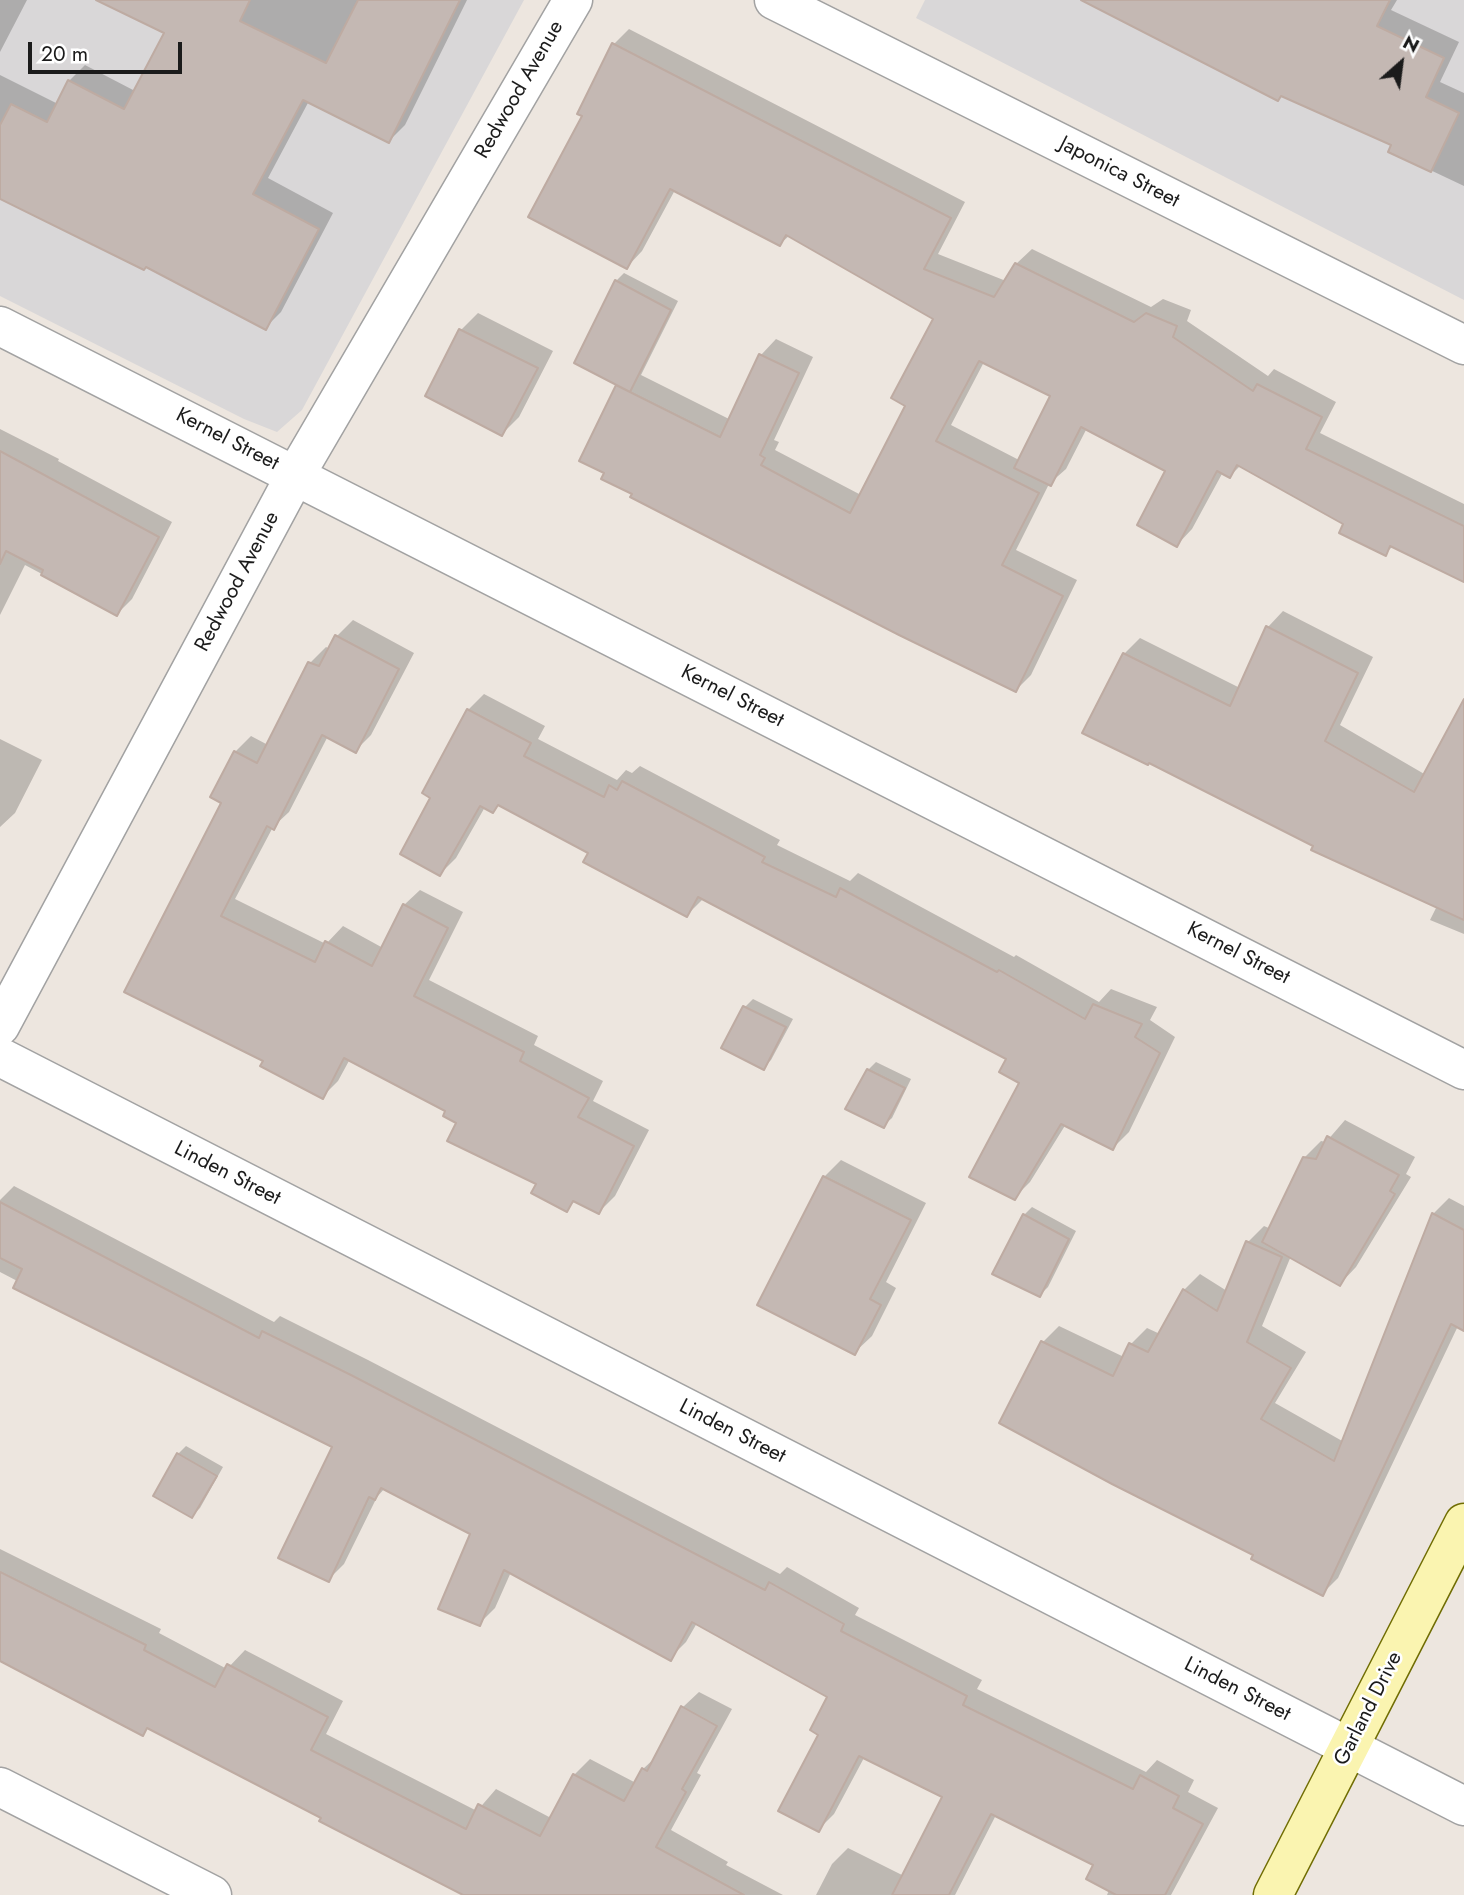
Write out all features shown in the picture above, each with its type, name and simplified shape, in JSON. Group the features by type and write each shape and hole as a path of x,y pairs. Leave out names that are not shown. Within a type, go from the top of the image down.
{"main road":[{"name":"Garland Drive","path":"1273,1895 1464,1523"}],"street":[{"name":"Redwood Avenue","path":"0,1026 296,474 573,0"},
{"name":"Japonica Street","path":"774,0 1464,345"},
{"name":"Kernel Street","path":"0,326 296,474 1464,1070"},
{"name":"Linden Street","path":"0,1057 1464,1806"},
{"path":"0,1787 212,1895"}],"shaded area":[{"path":"0,0 524,0 302,410 277,432 244,419 0,296"},
{"path":"925,0 1464,0 1464,300 916,18"}],"building":[{"path":"96,0 250,0 240,21 326,63 358,0 460,0 389,143 303,100 253,194 319,229 266,330 146,267 144,270 0,199 0,125 11,104 47,122 68,80 124,109 164,33"},
{"path":"1081,0 1390,0 1377,26 1444,58 1426,97 1459,113 1431,172 1388,152 1391,145 1281,96 1278,101"},
{"path":"612,43 951,218 924,269 994,297 1015,263 1134,322 1146,313 1177,326 1173,337 1253,391 1257,384 1322,417 1306,449 1464,526 1464,582 1390,546 1386,556 1339,533 1343,524 1237,465 1230,478 1217,471 1177,547 1137,525 1165,471 1081,427 1051,486 1014,468 1050,396 979,361 936,441 1039,493 1002,565 1063,596 1016,692 630,497 632,494 601,479 604,473 579,461 616,385 720,437 759,354 799,373 760,455 765,458 761,465 850,513 905,406 891,398 933,319 786,235 780,246 670,189 627,269 528,217 582,116 577,114"},
{"path":"615,280 671,310 630,392 574,363"},
{"path":"459,329 538,368 502,436 425,396"},
{"path":"0,451 159,537 117,616 41,575 43,570 6,551 0,564"},
{"path":"1266,626 1358,673 1325,741 1414,792 1464,699 1464,920 1311,850 1313,846 1149,763 1148,765 1082,733 1123,653 1230,706"},
{"path":"335,635 399,669 356,753 322,735 274,830 267,826 221,916 315,962 325,941 372,966 403,904 448,928 414,996 524,1052 520,1061 589,1098 578,1117 634,1146 599,1214 573,1201 567,1212 531,1193 536,1184 447,1141 456,1123 443,1116 445,1111 344,1058 323,1099 260,1066 263,1061 124,992 221,803 210,797 234,751 257,763 308,662 319,666"},
{"path":"467,709 531,743 524,756 604,797 609,785 617,790 622,781 765,857 762,862 836,897 840,888 997,972 999,970 1085,1019 1093,1004 1142,1024 1135,1037 1160,1053 1113,1150 1061,1124 1015,1200 969,1177 1019,1083 999,1072 1006,1059 698,897 687,917 583,862 588,853 498,805 493,813 480,806 440,876 400,854 430,798 422,793"},
{"path":"743,1006 786,1027 764,1070 721,1048"},
{"path":"867,1069 905,1088 884,1128 845,1109"},
{"path":"1327,1136 1399,1175 1390,1191 1395,1194 1340,1286 1262,1242 1303,1157 1316,1159"},
{"path":"823,1176 911,1220 870,1299 881,1305 855,1355 757,1305"},
{"path":"0,1202 259,1338 262,1331 351,1375 765,1590 769,1582 844,1624 841,1631 967,1696 963,1705 1133,1789 1140,1775 1179,1796 1173,1808 1203,1824 1165,1895 1116,1895 1086,1879 1093,1865 991,1814 949,1895 892,1895 942,1797 859,1756 819,1832 778,1811 818,1735 810,1730 827,1697 692,1622 671,1661 504,1570 480,1626 438,1609 470,1534 381,1488 375,1500 369,1497 329,1582 278,1558 332,1447 13,1288 22,1269 0,1258"},
{"path":"1432,1213 1464,1230 1464,1331 1451,1324 1323,1596 1251,1559 1253,1555 999,1423 1041,1341 1113,1376 1129,1343 1148,1352 1183,1289 1217,1311 1246,1241 1282,1257 1247,1342 1291,1368 1261,1419 1334,1461"},
{"path":"1023,1214 1069,1239 1040,1297 992,1274"},
{"path":"177,1453 217,1476 192,1518 153,1496"},
{"path":"0,1572 146,1645 144,1650 215,1687 227,1664 328,1717 311,1750 466,1829 478,1804 540,1836 573,1774 624,1801 642,1768 647,1771 681,1706 717,1726 682,1789 686,1792 656,1847 744,1895 463,1895 147,1728 143,1736 0,1661"}]}
